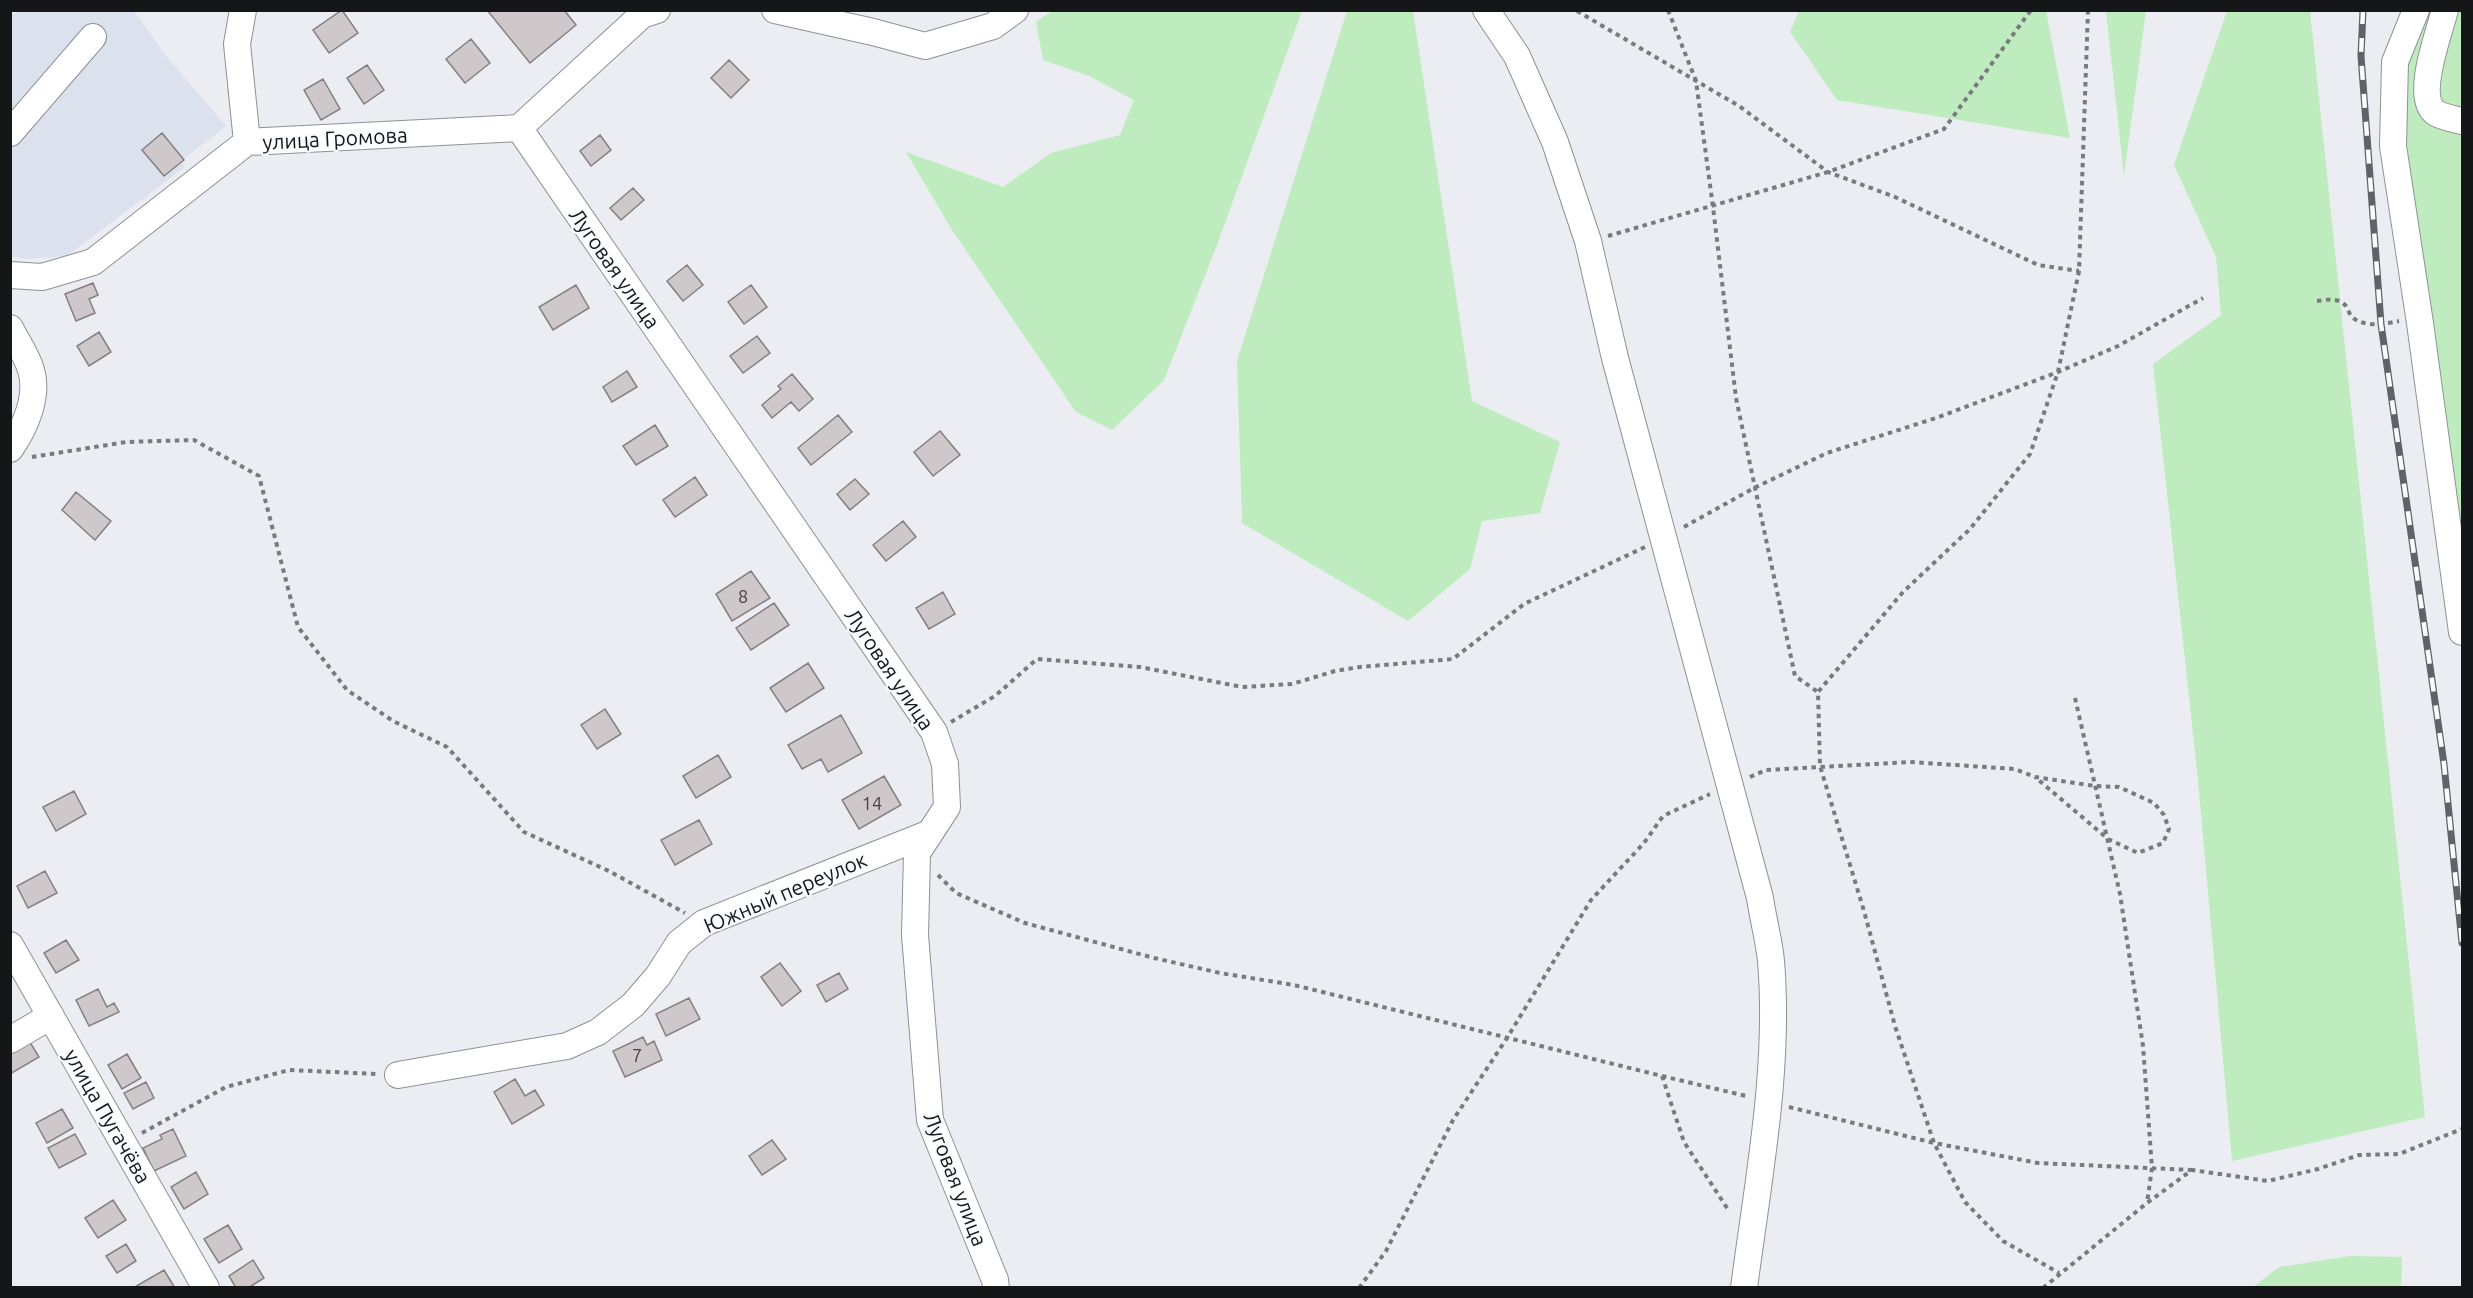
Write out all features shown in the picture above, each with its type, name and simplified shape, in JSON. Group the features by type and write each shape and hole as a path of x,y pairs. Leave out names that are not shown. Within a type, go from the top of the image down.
{"street":[{"path":"243,10 237,44 247,142"},
{"path":"519,128 642,15 657,10"},
{"path":"776,10 925,46 993,26 1015,10"},
{"path":"857,10 873,32"},
{"path":"1486,10 1517,56 1555,142 1588,241 1615,358 1760,898 1771,960 1773,1041 1768,1102 1744,1287"},
{"path":"2416,10 2395,62 2393,146 2463,632"},
{"path":"2394,88 2407,56 2437,10"},
{"path":"2445,10 2426,85 2426,101 2436,113 2463,122"},
{"path":"10,133 93,37"},
{"name":"улица Громова","path":"10,275 42,277 93,262 247,142 519,128"},
{"name":"Луговая улица","path":"519,128 934,732 945,764 946,807 923,843 915,935 930,1120 996,1287"},
{"path":"10,328 32,371 32,399 16,454"},
{"name":"Южный переулок","path":"398,1075 567,1046 598,1032 633,1005 658,976 679,943 704,923 923,843"},
{"name":"улица Пугачёва","path":"10,945 206,1287"},
{"path":"10,1040 51,1016"}],"path":[{"path":"1668,10 1696,81 1736,398 1795,676 1818,692"},
{"path":"1588,241 1713,207 1828,172 1944,129 2031,10"},
{"path":"2059,1273 2003,1241 1972,1210 1965,1202 1934,1143 1895,1026 1864,911 1820,766 1818,692 1903,592 1970,529 2030,454 2058,372 2079,271 2088,10"},
{"path":"1578,11 1739,106 1828,172 1895,197 2038,265 2079,271"},
{"path":"934,732 995,696 1037,659 1140,667 1242,687 1292,684 1335,671 1360,667 1453,659 1524,604 1664,538 1754,488 1827,453 1936,418 2058,372 2118,346 2203,298"},
{"path":"2317,301 2333,299 2344,304 2351,316 2364,323 2381,324 2401,320 2420,323"},
{"path":"16,454 126,442 194,440 259,476 298,627 346,690 393,721 447,747 524,832 609,871 704,923"},
{"path":"2075,698 2120,894 2143,1046 2152,1168 2147,1203"},
{"path":"1359,1287 1386,1251 1453,1120 1507,1038 1592,900 1644,843 1663,816 1766,770 1910,762 2015,769 2035,777 2095,786 2119,787 2154,803 2164,815 2169,829 2163,843 2138,853 2108,840 2035,777"},
{"path":"923,843 956,893 1025,923 1154,958 1220,973 1294,985 1934,1143 2038,1163 2192,1170 2268,1181 2318,1169 2359,1155 2399,1154 2463,1129"},
{"path":"123,1143 226,1087 289,1070 398,1075"},
{"path":"1662,1076 1684,1142 1729,1211"},
{"path":"2043,1287 2147,1203 2192,1170"}],"shaded area":[{"path":"29,10 134,11 166,56 226,126 181,161 185,167 67,256 27,259 11,256 10,15"}],"green space":[{"path":"1053,11 1302,11 1217,245 1164,380 1112,430 1076,412 952,230 906,152 1003,187 1051,153 1120,135 1134,100 1089,76 1043,60 1036,21"},
{"path":"1347,11 1413,11 1472,401 1560,442 1540,513 1482,521 1470,569 1408,621 1242,523 1237,361"},
{"path":"1799,11 2046,11 2070,138 1837,100 1790,32"},
{"path":"2106,11 2146,11 2124,176"},
{"path":"2227,11 2310,11 2425,1117 2232,1161 2198,780 2153,364 2221,315 2216,257 2174,165"},
{"path":"2416,11 2462,11 2462,632 2393,146"},
{"path":"2350,1256 2402,1257 2401,1287 2253,1287 2279,1267"}],"building":[{"path":"342,10 358,33 329,53 313,30"},
{"path":"487,10 564,10 576,25 530,63"},
{"path":"471,39 490,63 465,83 446,59"},
{"path":"729,60 749,80 731,98 711,78"},
{"path":"367,65 384,90 364,104 347,78"},
{"path":"323,79 340,109 321,120 304,90"},
{"path":"162,133 184,160 164,176 142,150"},
{"path":"600,135 611,150 591,166 580,151"},
{"path":"633,188 644,200 621,220 610,208"},
{"path":"687,265 703,285 683,301 667,281"},
{"path":"93,283 98,295 89,299 95,313 76,321 65,294"},
{"path":"576,285 589,308 553,330 539,307"},
{"path":"751,285 767,307 744,324 728,302"},
{"path":"99,332 111,352 89,366 77,346"},
{"path":"757,336 770,353 743,373 730,356"},
{"path":"627,371 637,387 612,402 603,387"},
{"path":"792,374 813,399 799,411 791,402 772,418 762,405 781,389 778,386"},
{"path":"838,415 852,432 811,465 798,448"},
{"path":"655,425 668,446 636,465 623,446"},
{"path":"940,431 960,455 933,476 914,452"},
{"path":"695,477 707,495 675,517 663,500"},
{"path":"855,479 869,494 850,510 837,494"},
{"path":"76,492 111,521 95,540 62,510"},
{"path":"903,521 916,537 886,561 873,545"},
{"path":"751,571 770,598 732,621 716,594"},
{"path":"943,592 955,614 929,629 916,608"},
{"path":"774,603 789,625 751,650 736,628"},
{"path":"808,663 824,688 786,712 770,688"},
{"path":"605,709 621,734 597,749 581,725"},
{"path":"841,715 862,753 828,772 821,759 802,769 788,745"},
{"path":"718,755 731,777 696,798 683,776"},
{"path":"884,776 901,805 859,829 842,800"},
{"path":"74,791 86,814 56,831 43,807"},
{"path":"699,820 712,844 675,865 661,840"},
{"path":"45,871 57,893 28,908 17,886"},
{"path":"66,940 79,960 56,973 44,953"},
{"path":"780,963 801,991 782,1006 761,977"},
{"path":"839,973 848,989 826,1002 817,985"},
{"path":"98,989 107,1007 114,1003 119,1012 89,1026 76,1000"},
{"path":"689,998 700,1019 666,1036 656,1014"},
{"path":"643,1037 647,1045 654,1041 662,1060 625,1077 613,1051"},
{"path":"28,1039 39,1057 10,1074 10,1049"},
{"path":"127,1054 141,1078 122,1089 108,1065"},
{"path":"515,1079 525,1096 535,1090 544,1105 512,1124 494,1092"},
{"path":"146,1082 154,1098 133,1109 124,1093"},
{"path":"62,1109 73,1128 47,1143 36,1123"},
{"path":"173,1129 186,1156 154,1171 143,1148 162,1139 160,1135"},
{"path":"75,1134 86,1154 59,1168 48,1148"},
{"path":"772,1140 786,1159 762,1175 749,1156"},
{"path":"196,1172 208,1194 184,1209 171,1187"},
{"path":"113,1200 126,1220 98,1238 85,1218"},
{"path":"228,1225 242,1249 219,1263 204,1239"},
{"path":"126,1244 136,1261 117,1273 106,1256"},
{"path":"253,1260 264,1278 248,1288 236,1288 229,1276"},
{"path":"164,1270 175,1288 133,1288"}],"railway":[{"path":"2363,10 2361,56 2381,324 2444,764 2462,943"}]}
